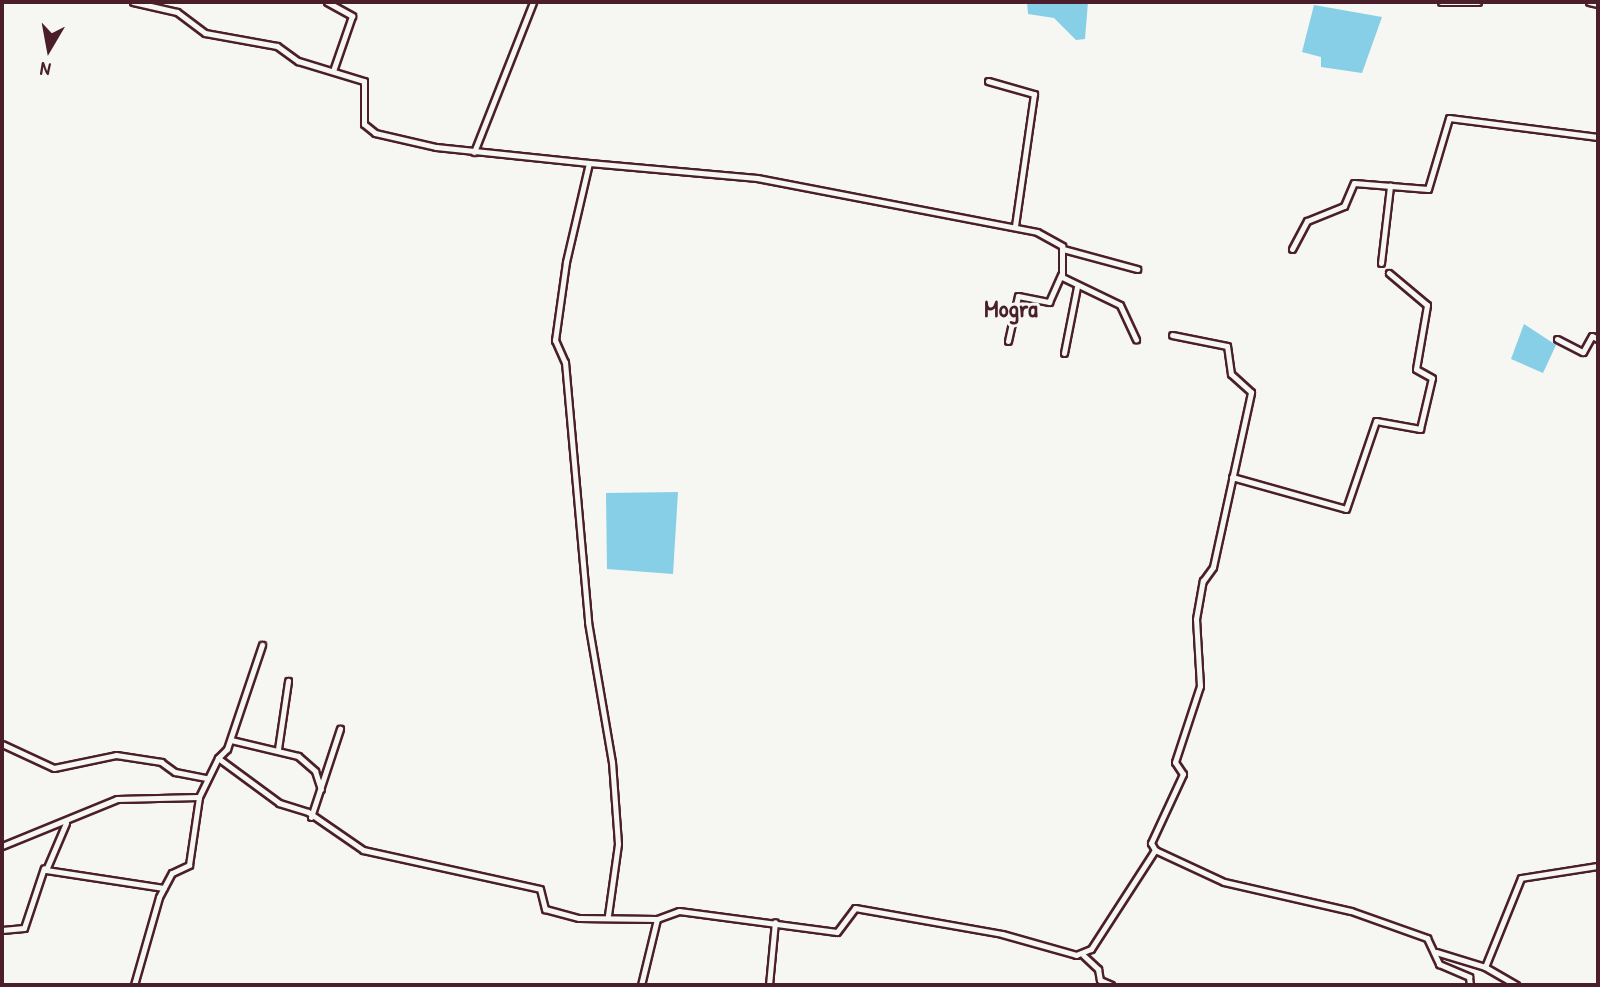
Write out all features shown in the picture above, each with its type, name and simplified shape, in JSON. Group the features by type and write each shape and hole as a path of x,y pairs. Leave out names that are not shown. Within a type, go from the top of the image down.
{"street":[{"path":"133,2 177,12 205,33 277,46 298,61 365,83 366,128 412,143 474,152 757,178 1015,226 1056,239 1063,249 1061,275 1049,302 1018,296 1008,341"},
{"path":"327,2 352,16 333,71"},
{"path":"474,152 533,2"},
{"path":"1441,2 1478,2"},
{"path":"1589,2 1598,4"},
{"path":"988,81 1034,94 1015,226"},
{"path":"1292,249 1307,221 1344,206 1354,183 1431,186 1449,118 1598,137"},
{"path":"589,163 566,262 555,340 565,362 589,622 612,762 618,844 608,915"},
{"path":"1381,263 1390,186"},
{"path":"1063,249 1137,269"},
{"path":"1232,477 1346,509 1376,421 1420,429 1432,378 1416,369 1427,305 1389,273"},
{"path":"1061,275 1077,287 1120,305 1136,339"},
{"path":"1064,353 1077,287"},
{"path":"1172,335 1227,346 1231,373 1251,388 1232,477 1196,619 1200,686 1175,762 1183,774 1151,843 1155,850 1224,882 1351,911 1427,938 1436,952 1439,964 1468,977 1469,985"},
{"path":"1558,339 1583,352 1592,336 1598,339"},
{"path":"134,985 164,888 172,873 189,865 199,797 206,779 231,740 262,645"},
{"path":"278,749 288,681"},
{"path":"311,817 341,729"},
{"path":"231,740 252,748 278,749 311,767 321,789"},
{"path":"2,744 54,768 116,755 161,762 175,772 206,779"},
{"path":"218,758 253,786 311,817 363,850 540,889 545,909 554,912 597,920 608,915 657,919 679,911 837,932 855,908 1002,934 1083,955 1098,969 1100,980 1111,985"},
{"path":"2,846 66,823 117,799 199,797"},
{"path":"2,930 24,928 44,868 66,823"},
{"path":"1083,955 1155,850"},
{"path":"1485,967 1521,878 1598,866"},
{"path":"44,868 164,888"},
{"path":"641,985 657,919"},
{"path":"769,985 775,922"},
{"path":"1436,952 1485,967 1516,985"}],"water":[{"path":"1027,2 1088,2 1085,39 1076,40 1054,18 1028,14"},
{"path":"1314,5 1382,17 1362,73 1321,67 1321,57 1302,52"},
{"path":"1524,324 1556,345 1543,373 1511,359"},
{"path":"678,492 673,574 607,569 606,493"}],"district":[{"name":"Mogra","path":"1011,309"}]}
